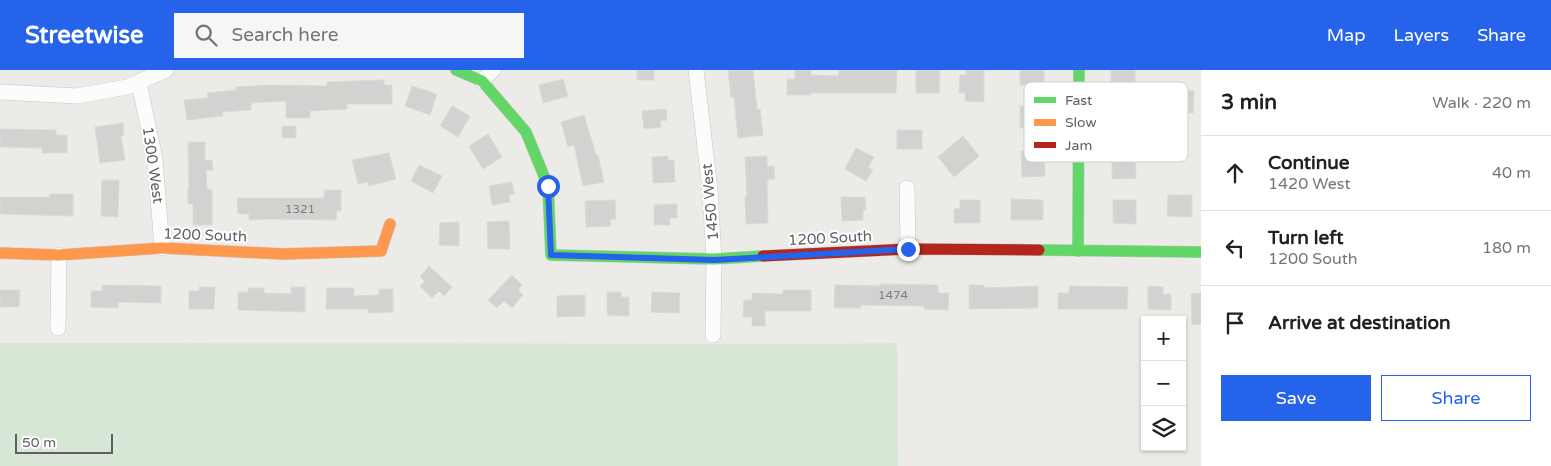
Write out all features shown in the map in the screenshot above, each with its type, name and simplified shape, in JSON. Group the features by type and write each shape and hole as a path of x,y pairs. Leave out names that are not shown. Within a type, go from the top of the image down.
{"street":[{"path":"0,92 77,96 127,87 166,70"},
{"path":"456,70 487,75"},
{"name":"1450 West","path":"696,70 710,190 714,260 713,335"},
{"name":"1200 South","path":"487,75 526,132 548,186 551,255 714,260 908,249 1201,252"},
{"name":"1300 West","path":"139,83 155,159 162,248"},
{"path":"1078,162 1078,251"},
{"path":"907,188 908,249"},
{"name":"1200 South","path":"0,253 59,255 162,248 283,254 381,251 390,224"},
{"path":"58,328 59,255"}],"green space":[{"path":"0,343 897,343 898,466 0,466"}],"building":[{"path":"637,70 654,70 654,80 637,80"},
{"path":"753,70 757,109 760,109 763,135 738,138 734,97 731,97 728,71"},
{"path":"795,70 811,70 811,75 838,76 839,70 897,70 896,93 811,93 811,95 787,95 787,79 795,79"},
{"path":"916,70 940,70 939,93 916,93"},
{"path":"966,70 984,70 984,102 965,101 965,93 959,93 960,75 966,75"},
{"path":"1020,70 1044,70 1044,82 1024,82 1024,85 1020,85"},
{"path":"1111,70 1135,70 1135,82 1111,82"},
{"path":"563,79 568,96 543,103 539,85"},
{"path":"384,80 384,85 392,85 392,104 347,104 347,109 310,111 310,118 286,118 286,101 251,103 251,110 222,112 223,116 187,120 184,100 208,98 207,93 236,90 236,87 269,85 327,86 327,82"},
{"path":"412,86 437,94 430,115 405,106"},
{"path":"1188,91 1194,91 1193,113 1188,113"},
{"path":"452,106 470,116 458,137 440,126"},
{"path":"1020,106 1024,106 1024,128 1020,128"},
{"path":"666,109 667,120 660,121 661,127 644,129 642,111"},
{"path":"584,115 596,155 598,155 604,182 583,186 574,145 568,147 561,122"},
{"path":"123,123 124,135 121,136 125,160 100,163 95,127"},
{"path":"282,126 296,126 296,138 282,138"},
{"path":"0,129 56,130 56,135 67,135 67,153 42,153 42,148 0,147"},
{"path":"897,130 922,130 922,149 897,149"},
{"path":"488,134 502,157 483,169 469,146"},
{"path":"963,136 979,156 954,177 938,157"},
{"path":"188,142 205,142 205,160 212,160 213,170 206,170 207,189 212,190 212,225 193,225 193,204 188,204"},
{"path":"856,148 874,157 868,168 873,170 866,181 845,169"},
{"path":"1021,151 1024,151 1024,162 1044,162 1045,176 1022,177"},
{"path":"389,153 396,179 369,186 368,182 358,184 352,160"},
{"path":"668,156 668,160 674,160 675,182 653,183 652,157"},
{"path":"767,156 767,166 774,166 775,179 767,180 768,223 746,224 745,157"},
{"path":"1112,162 1135,162 1136,178 1112,179"},
{"path":"419,165 442,176 433,193 411,181"},
{"path":"102,180 119,180 118,217 101,216"},
{"path":"512,182 514,194 509,195 510,202 492,205 489,186"},
{"path":"324,190 341,190 341,211 337,211 336,220 249,220 249,214 238,214 237,198 324,198"},
{"path":"50,194 73,194 73,216 0,214 0,197 50,197"},
{"path":"1168,195 1192,195 1192,217 1167,216"},
{"path":"841,197 865,197 866,210 863,210 863,220 842,221"},
{"path":"1011,199 1043,200 1043,220 1011,220"},
{"path":"615,200 616,219 610,219 611,226 586,227 585,201"},
{"path":"960,200 980,200 980,223 954,223 954,209 960,208"},
{"path":"1113,200 1136,200 1136,224 1113,223"},
{"path":"677,204 677,218 670,218 670,225 654,225 654,205"},
{"path":"509,221 510,249 488,249 487,222"},
{"path":"459,222 459,246 439,245 440,223"},
{"path":"429,266 452,287 444,296 439,291 432,298 420,286 425,281 420,277"},
{"path":"512,275 522,285 518,290 523,295 512,308 504,301 497,308 488,300"},
{"path":"880,284 938,285 938,293 949,293 948,310 924,309 924,306 861,305 861,308 834,308 835,285 880,286"},
{"path":"102,285 161,286 161,303 118,302 118,308 91,307 91,291 102,291"},
{"path":"969,285 984,285 984,288 1038,286 1038,308 969,309"},
{"path":"1069,286 1128,287 1127,309 1058,309 1058,293 1069,293"},
{"path":"1148,286 1163,287 1163,294 1171,294 1171,310 1148,309"},
{"path":"199,287 215,287 214,309 189,309 189,291 199,291"},
{"path":"291,287 305,287 305,312 238,310 238,292 248,292 248,288 264,288 264,293 291,294"},
{"path":"327,288 354,288 354,296 379,295 379,289 393,289 393,312 368,313 368,309 326,309"},
{"path":"0,290 20,290 19,307 0,307"},
{"path":"783,290 811,290 811,311 765,311 765,326 752,326 752,317 743,317 744,300 752,300 752,293 783,294"},
{"path":"607,292 621,292 621,297 629,297 629,316 607,315"},
{"path":"652,292 680,293 679,313 651,312"},
{"path":"1201,293 1201,324 1192,325 1191,294"},
{"path":"585,295 585,316 557,317 557,296"}],"traffic: fast":[{"path":"456,70 482,81 526,132 548,186 551,255 714,259 763,256"},
{"path":"1079,70 1079,82"},
{"path":"1078,162 1078,251"},
{"path":"1039,250 1201,252"}],"traffic: slow":[{"path":"0,253 59,255 162,248 283,254 381,251 390,224"}],"traffic: jam":[{"path":"763,256 908,249 1039,250"}],"route":[{"path":"548,186 551,255 714,260 908,249"}]}
